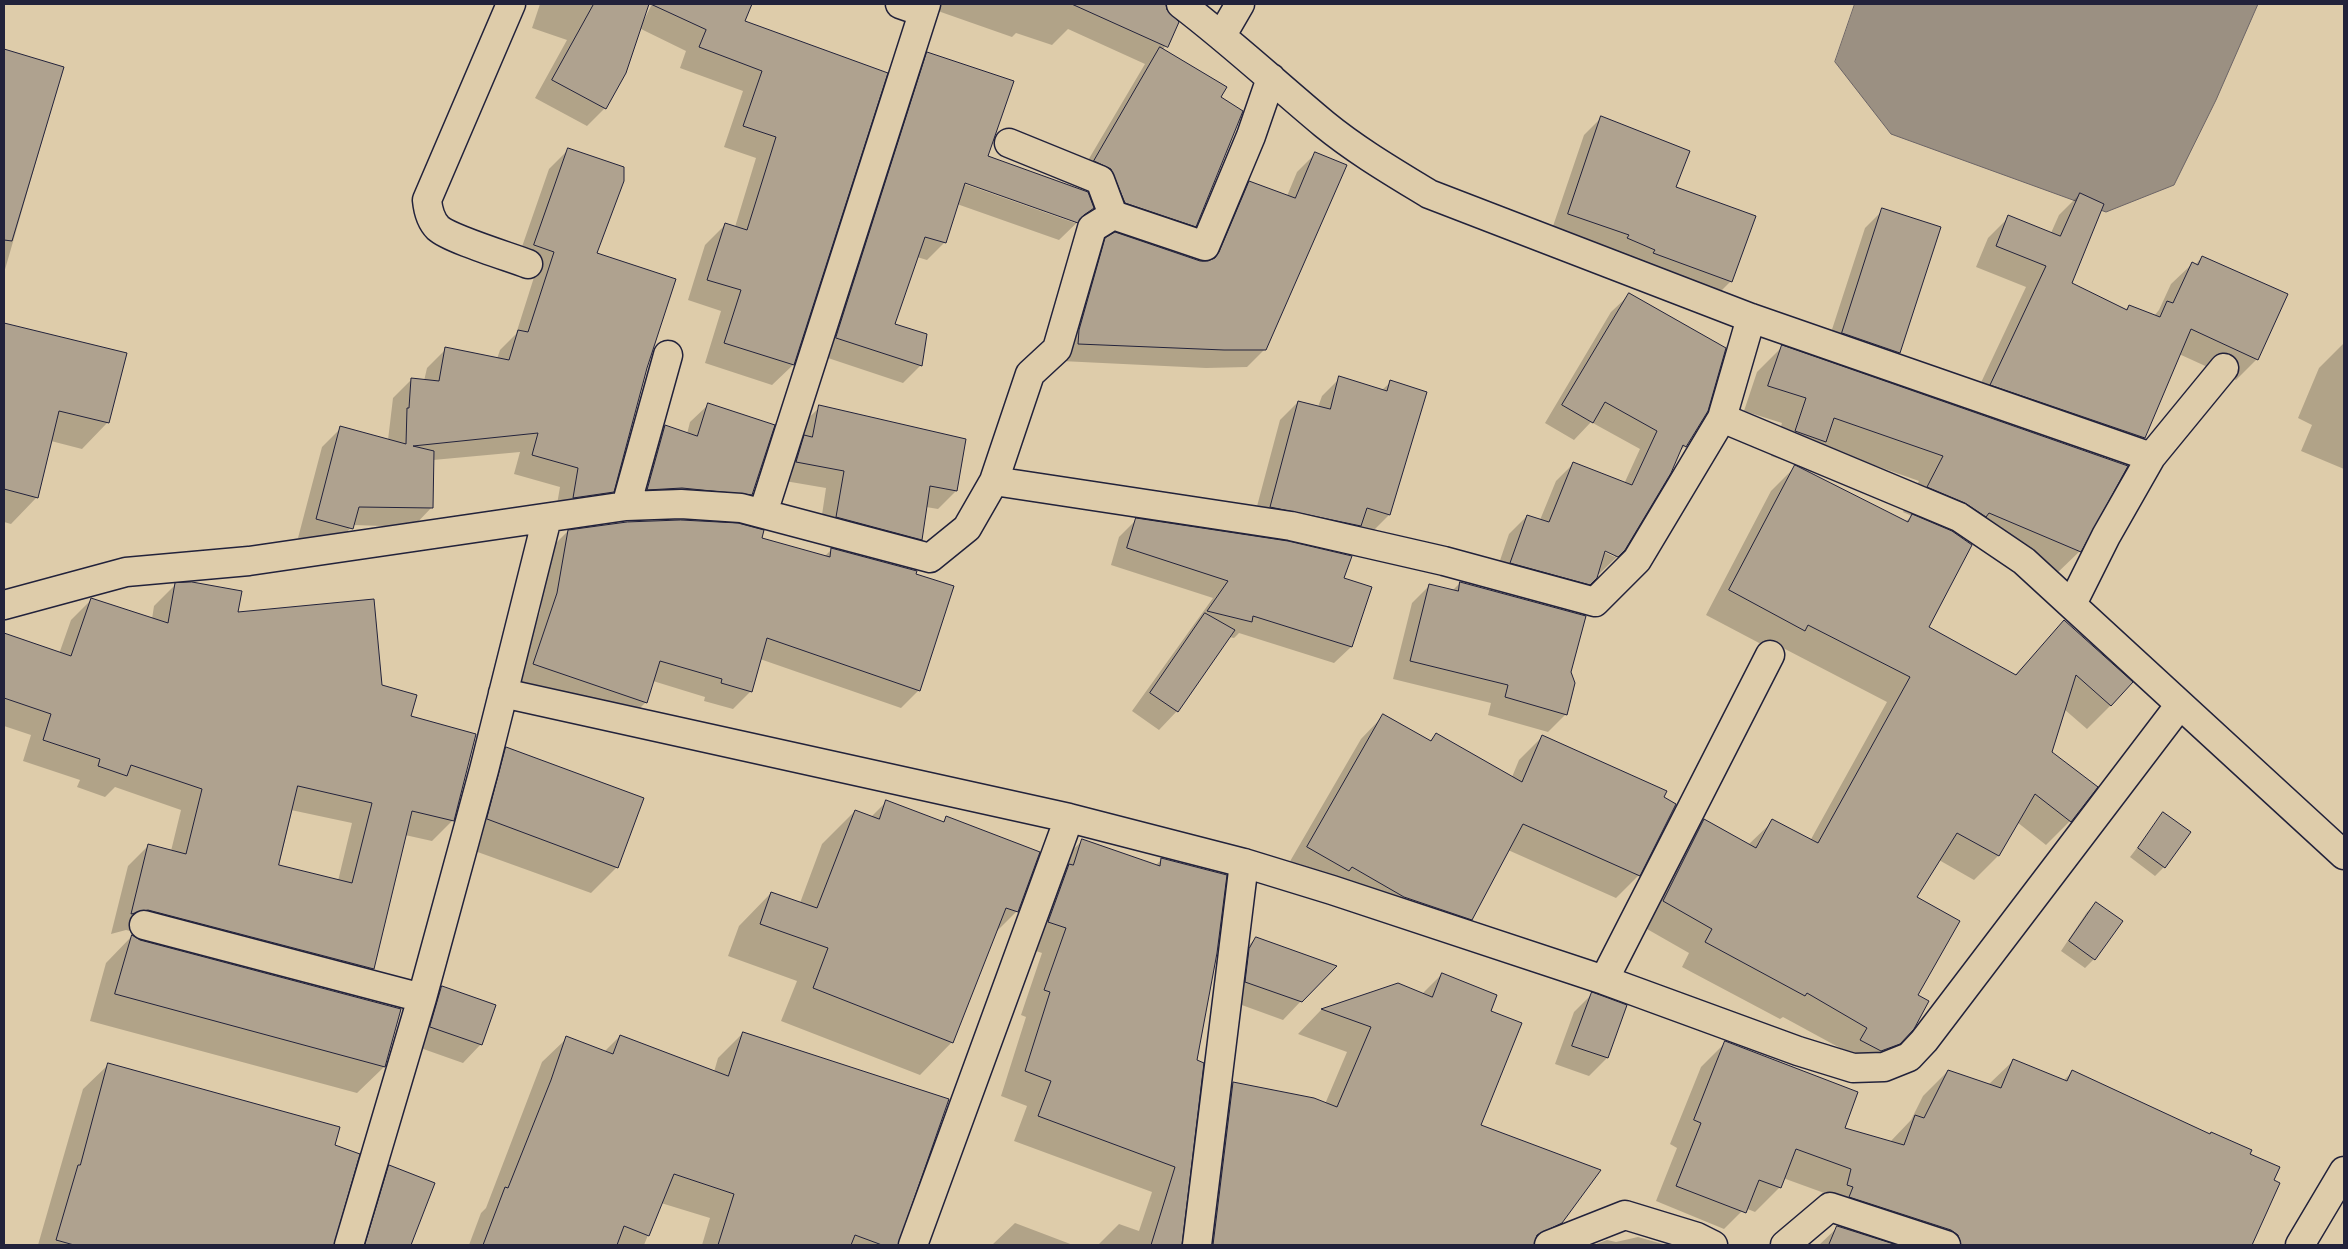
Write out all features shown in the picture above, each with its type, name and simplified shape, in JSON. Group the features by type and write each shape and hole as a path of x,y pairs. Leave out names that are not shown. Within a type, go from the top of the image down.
{"street":[{"path":"511,4 427,200 428,210 433,221 445,233 528,264"},
{"path":"1181,4 1222,35 1326,125 1381,165 1429,194 1751,318 2151,457"},
{"path":"1222,35 1240,4"},
{"path":"763,513 916,6"},
{"path":"1112,215 1205,246 1251,136 1271,78"},
{"path":"1009,143 1100,180 1112,215"},
{"path":"4,604 126,572 248,561 626,506 710,505 763,513 930,558 967,528 994,481 1030,374 1058,349 1092,228 1112,215"},
{"path":"994,481 1291,526 1444,561 1595,602 1637,560 1722,418 1751,318"},
{"path":"626,506 668,355"},
{"path":"2072,604 2106,536 2151,457 2224,368"},
{"path":"1722,418 1960,517 2024,561 2179,706 2344,855"},
{"path":"349,1245 422,998 503,693 547,518"},
{"path":"1604,980 1770,655"},
{"path":"503,693 1069,818 1244,863 1332,890 1604,980 1798,1052 1853,1068 1884,1067 1909,1057 1924,1041 2179,706"},
{"path":"913,1245 1069,818"},
{"path":"1197,1245 1244,863"},
{"path":"144,925 422,998"},
{"path":"2300,1245 2344,1171"},
{"path":"1785,1245 1830,1207 1946,1245"},
{"path":"1549,1245 1625,1215 1697,1237 1713,1245"}],"shaded area":[{"path":"1855,4 2258,4 2216,100 2174,185 2106,212 1891,134 1835,62"}],"building":[{"path":"594,4 649,4 626,73 606,109 552,80"},
{"path":"651,4 752,4 745,21 888,73 794,365 724,343 741,290 707,280 725,223 747,230 776,137 743,126 762,71 699,47 706,30"},
{"path":"1072,4 1166,4 1167,10 1179,22 1168,47"},
{"path":"1160,47 1227,87 1221,97 1243,111 1196,227 1125,203 1111,169 1094,161"},
{"path":"4,49 64,67 12,241 4,240"},
{"path":"927,52 1014,81 988,156 1088,192 1094,208 1084,215 1078,223 965,183 946,243 925,237 895,324 927,334 922,366 836,338"},
{"path":"1601,116 1690,151 1676,187 1756,216 1732,282 1653,253 1655,250 1627,238 1629,235 1568,214"},
{"path":"568,148 624,167 624,181 597,253 676,279 647,368 614,492 573,498 578,468 532,455 538,433 413,446 434,451 433,508 359,507 353,529 316,519 340,426 406,444 407,408 409,408 411,378 439,381 445,347 509,360 518,330 528,332 554,252 534,245"},
{"path":"1315,152 1347,165 1266,350 1078,344 1079,330 1105,238 1115,232 1200,261 1208,261 1215,258 1219,252 1249,181 1295,198"},
{"path":"2080,193 2104,204 2072,283 2127,310 2129,305 2160,317 2167,301 2173,303 2192,262 2198,265 2202,256 2288,294 2258,360 2191,329 2145,438 1990,385 2046,266 1996,246 2008,215 2060,236"},
{"path":"1882,208 1941,227 1900,353 1842,333"},
{"path":"1629,293 1726,348 1708,411 1686,447 1683,445 1671,473 1625,550 1618,557 1605,551 1597,578 1590,585 1510,563 1527,515 1549,522 1573,462 1632,485 1657,431 1605,402 1593,423 1562,405"},
{"path":"4,323 127,353 109,423 59,411 38,498 4,489"},
{"path":"1782,345 2128,466 2081,552 1989,513 1986,517 1965,503 1927,487 1943,456 1834,418 1826,442 1795,431 1806,398 1768,386"},
{"path":"1339,376 1387,391 1390,380 1427,392 1390,515 1367,508 1361,526 1270,507 1298,401 1330,409"},
{"path":"708,403 775,425 752,495 682,488 647,490 665,425 697,436"},
{"path":"819,405 966,439 957,491 930,486 922,540 836,517 844,471 796,462 804,435 812,437"},
{"path":"1795,465 1908,522 1912,514 1952,531 1972,545 1929,627 2016,675 2064,620 2133,682 2111,706 2076,675 2052,752 2098,787 2071,822 2035,794 1999,856 1957,833 1917,897 1960,921 1918,995 1929,1001 1914,1029 1900,1044 1881,1051 1860,1040 1867,1028 1807,993 1805,996 1705,942 1712,929 1663,901 1704,819 1756,848 1772,819 1818,843 1910,677 1808,625 1805,631 1729,590"},
{"path":"1136,518 1288,541 1352,556 1344,578 1372,587 1352,647 1253,616 1252,622 1207,611 1228,581 1127,548"},
{"path":"681,520 738,523 764,530 762,538 830,557 831,548 917,571 916,574 954,586 920,691 767,638 752,692 721,683 722,679 660,661 647,703 533,664 557,593 568,530 627,522"},
{"path":"192,582 242,591 238,612 374,599 382,685 417,695 411,716 476,734 454,821 412,811 374,969 148,910 131,914 148,844 186,854 202,789 131,765 127,776 98,766 100,759 43,740 51,714 4,698 4,633 71,656 91,598 168,623 175,583","holes":["298,786 372,803 352,883 279,865"]},
{"path":"1460,582 1586,616 1571,672 1575,683 1567,715 1505,697 1508,685 1410,661 1429,584 1458,591"},
{"path":"1205,613 1235,630 1178,712 1150,693"},
{"path":"1383,714 1431,741 1436,733 1522,782 1542,735 1667,791 1664,797 1676,804 1640,876 1523,824 1472,920 1404,897 1352,867 1349,871 1307,847"},
{"path":"506,747 644,798 618,868 487,819"},
{"path":"886,800 944,822 946,816 1040,852 1018,912 1006,908 953,1043 813,988 828,948 760,924 771,892 817,908 855,810 879,819"},
{"path":"2163,812 2191,832 2165,868 2138,848"},
{"path":"1082,839 1160,866 1161,858 1227,875 1217,953 1197,1060 1204,1063 1182,1245 1151,1245 1175,1167 1038,1116 1051,1081 1025,1071 1050,992 1044,990 1066,928 1048,922 1069,864 1073,865"},
{"path":"2096,902 2123,921 2095,960 2069,941"},
{"path":"132,935 140,940 401,1009 385,1067 115,994"},
{"path":"1256,937 1337,966 1302,1002 1245,982 1249,949"},
{"path":"1442,973 1497,995 1491,1011 1522,1023 1481,1125 1601,1170 1562,1223 1537,1235 1534,1245 1213,1245 1233,1082 1314,1098 1337,1107 1371,1027 1321,1009 1398,983 1432,997"},
{"path":"442,986 496,1005 482,1045 430,1027"},
{"path":"1592,992 1627,1005 1608,1058 1572,1046"},
{"path":"743,1032 949,1099 898,1245 882,1245 855,1235 851,1245 718,1245 734,1194 674,1174 649,1236 624,1226 617,1245 483,1245 505,1187 508,1188 551,1080 566,1036 613,1054 620,1035 728,1076"},
{"path":"1725,1041 1858,1092 1845,1128 1904,1145 1915,1115 1924,1118 1948,1070 2001,1088 2013,1059 2067,1081 2072,1070 2210,1134 2211,1132 2252,1150 2250,1154 2280,1167 2274,1180 2280,1183 2252,1245 1961,1245 1958,1235 1951,1230 1849,1197 1853,1187 1847,1185 1851,1169 1796,1149 1781,1188 1759,1180 1746,1213 1676,1186 1701,1123 1694,1120"},
{"path":"108,1063 340,1127 335,1145 360,1154 334,1245 74,1245 56,1240 78,1165 80,1165"},
{"path":"389,1165 435,1183 411,1245 365,1245"},
{"path":"1837,1226 1897,1245 1829,1245"}]}
